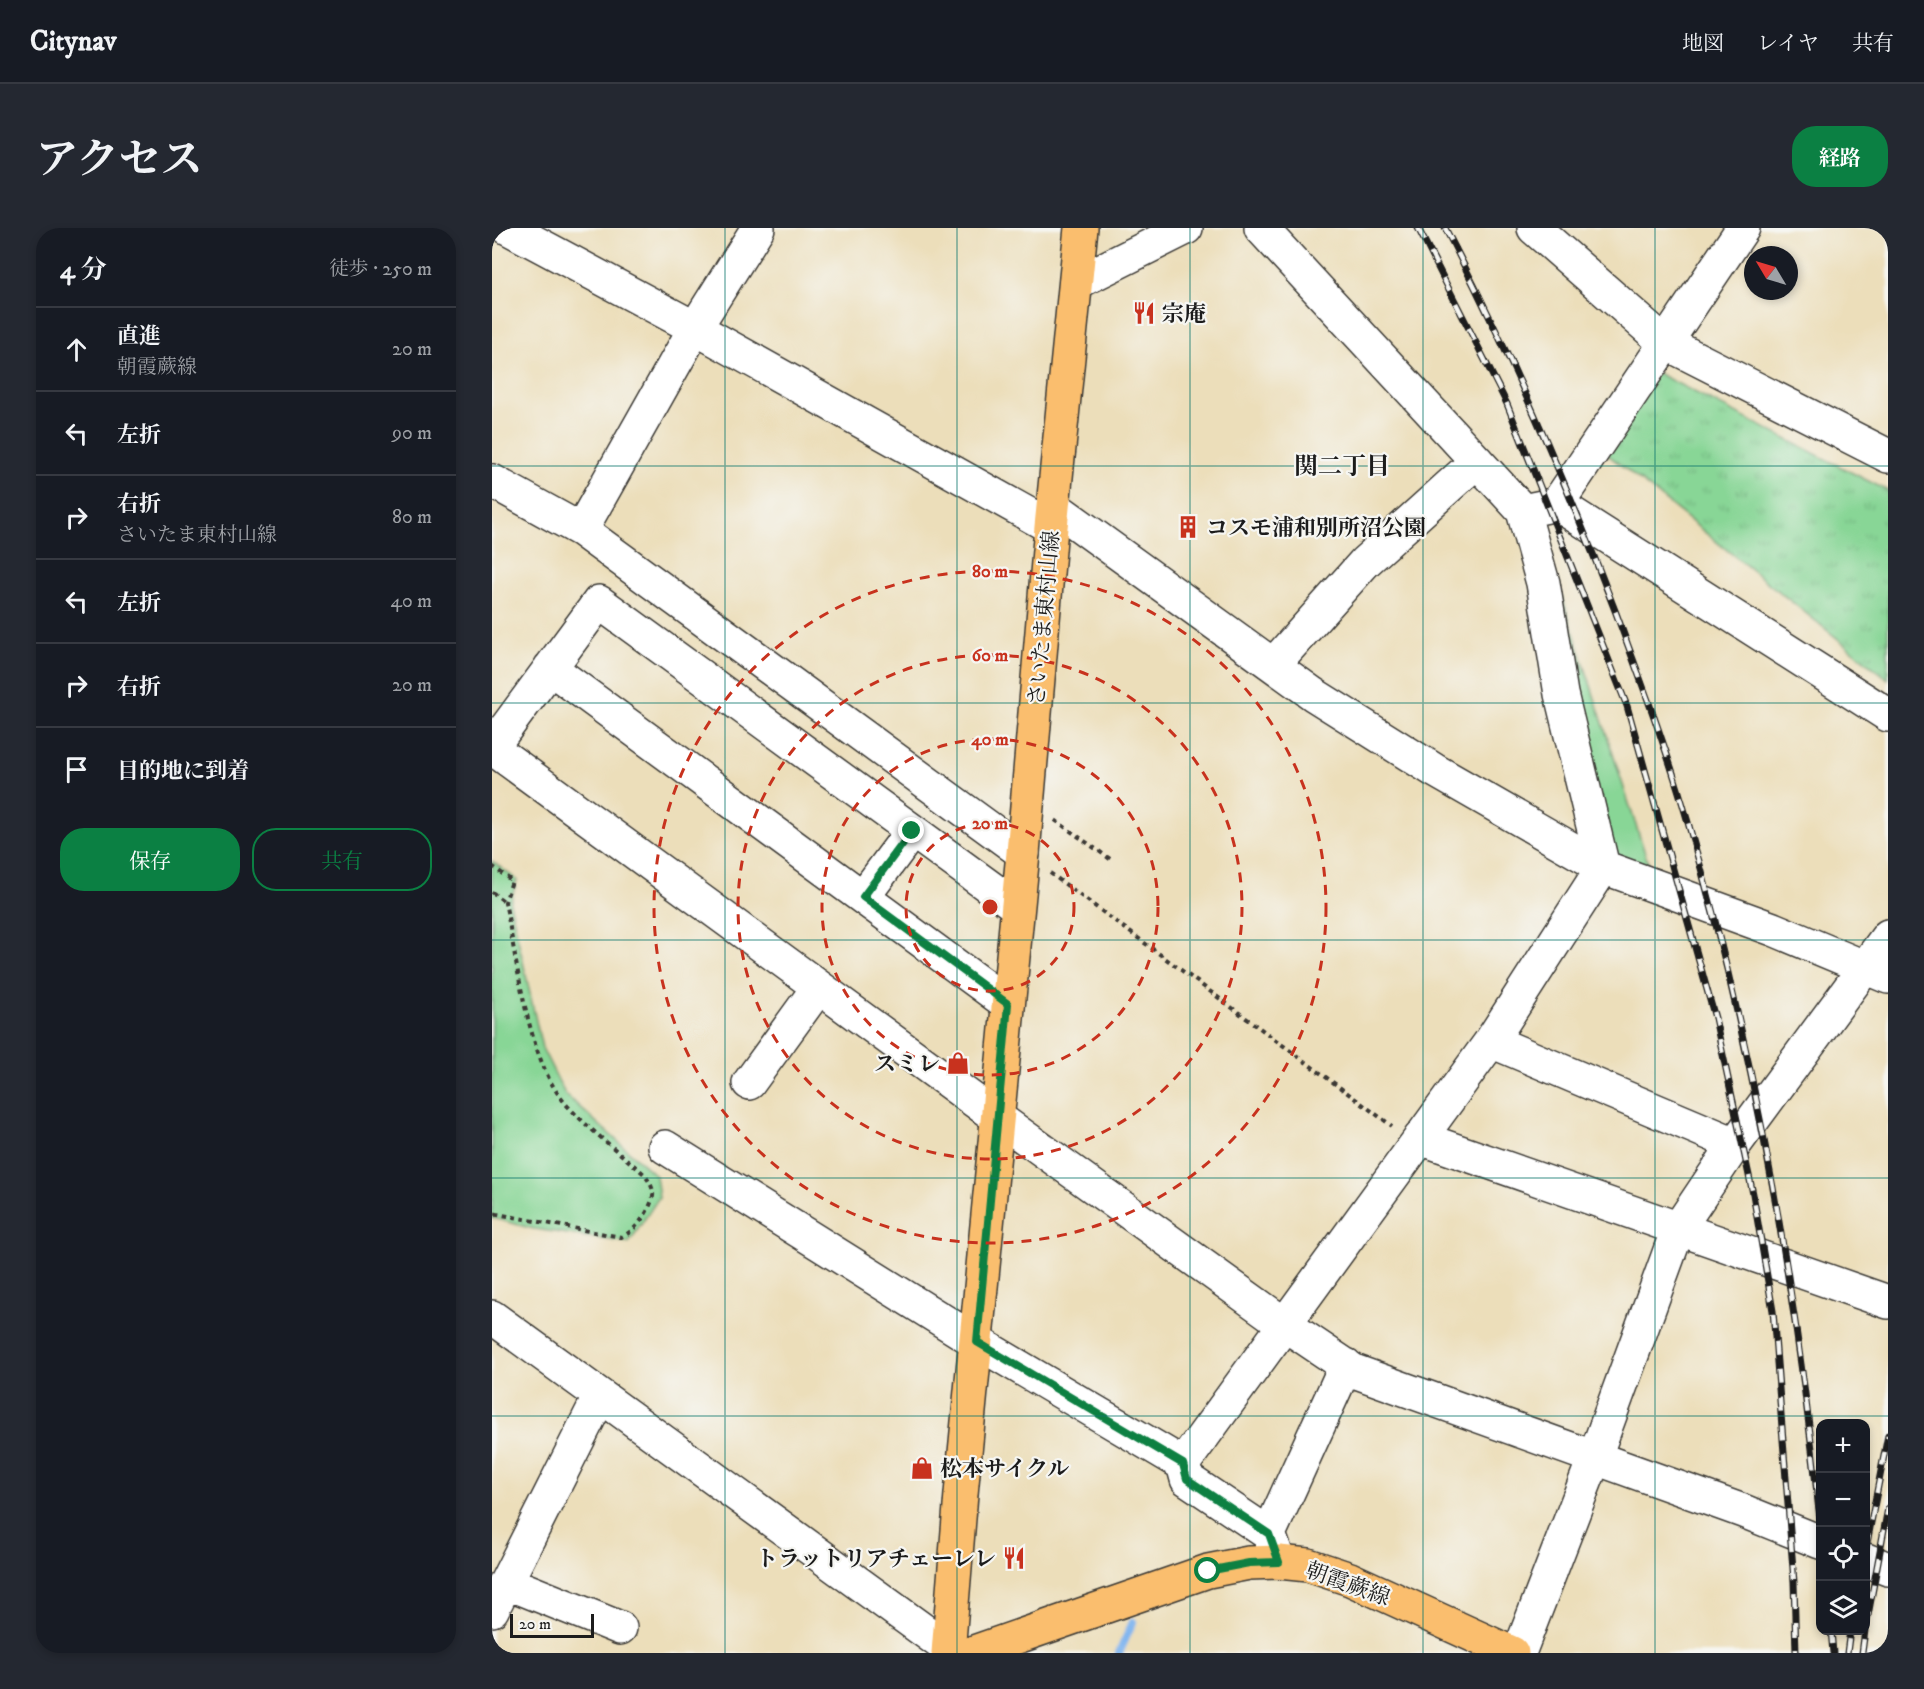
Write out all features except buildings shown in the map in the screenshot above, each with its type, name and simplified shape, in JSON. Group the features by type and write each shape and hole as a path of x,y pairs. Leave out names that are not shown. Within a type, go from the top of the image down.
{"main road":[{"name":"さいたま東村山線","path":"956,1652 961,1494 1081,228"},
{"name":"朝霞蕨線","path":"956,1652 1208,1571 1249,1563 1274,1548 1308,1566 1350,1579 1512,1653"}],"street":[{"path":"508,228 1052,517 1274,665 1313,694 1434,770 1603,867 1773,929 1877,972"},
{"path":"581,530 695,328 758,228"},
{"path":"1076,283 1186,228"},
{"path":"1183,1464 1491,1041 1603,867 1561,694 1543,583 1523,511 1261,228"},
{"path":"1534,228 1664,342 1888,456"},
{"path":"1557,504 1664,342 1743,228"},
{"path":"1274,665 1365,562 1477,461"},
{"path":"492,480 581,530 1023,853"},
{"path":"1523,511 1557,504 1888,715"},
{"path":"1017,907 599,602 492,747 818,988 1284,1324 1354,1371 1743,1511 1816,1540"},
{"path":"550,668 1008,1004"},
{"path":"863,897 912,831"},
{"path":"1519,1653 1594,1459 1678,1228 1735,1144 1877,972 1888,936"},
{"path":"749,1083 818,988"},
{"path":"1491,1041 1735,1144"},
{"path":"1420,1138 1888,1302"},
{"path":"665,1147 977,1342 1183,1464 1187,1479 1274,1548 1346,1365"},
{"path":"494,1324 600,1396 956,1652"},
{"path":"600,1396 497,1599 620,1628"},
{"path":"1870,1562 1888,1569"}],"path":[{"path":"1028,800 1110,859"},
{"path":"492,866 512,881 505,902 535,1044 552,1084 565,1103 644,1174 651,1185 653,1196 630,1233 621,1237 492,1213"},
{"path":"492,892 505,902"}],"green space":[{"path":"1653,371 1888,491 1888,679 1602,450"},
{"path":"1559,587 1653,878 1608,863 1567,691"},
{"path":"492,861 517,880 510,903 542,1048 565,1094 656,1176 659,1197 629,1243 534,1229 492,1218"}],"waterway":[{"path":"1119,1653 1133,1622"}],"railway":[{"path":"1418,228 1507,404 1627,706 1715,1018 1753,1194 1773,1311 1794,1582 1796,1653"},
{"path":"1445,228 1514,370 1577,515 1644,690 1687,819 1733,992 1769,1166 1785,1254 1816,1484"},
{"path":"1870,1527 1888,1435"},
{"path":"1870,1605 1888,1508"},
{"path":"1831,1635 1833,1653"},
{"path":"1847,1653 1849,1635"},
{"path":"1862,1653 1864,1635"}],"place":[{"name":"宗庵","path":"1144,313"},
{"name":"コスモ浦和別所沼公園","path":"1188,527"},
{"name":"スミレ","path":"958,1063"},
{"name":"松本サイクル","path":"922,1468"},
{"name":"トラットリアチェーレレ","path":"1014,1558"}],"district":[{"name":"関二丁目","path":"1342,466"}],"route":[{"path":"912,831 863,897 1008,1004 977,1342 1183,1464 1187,1479 1269,1534 1279,1562 1249,1563 1208,1571"}]}
